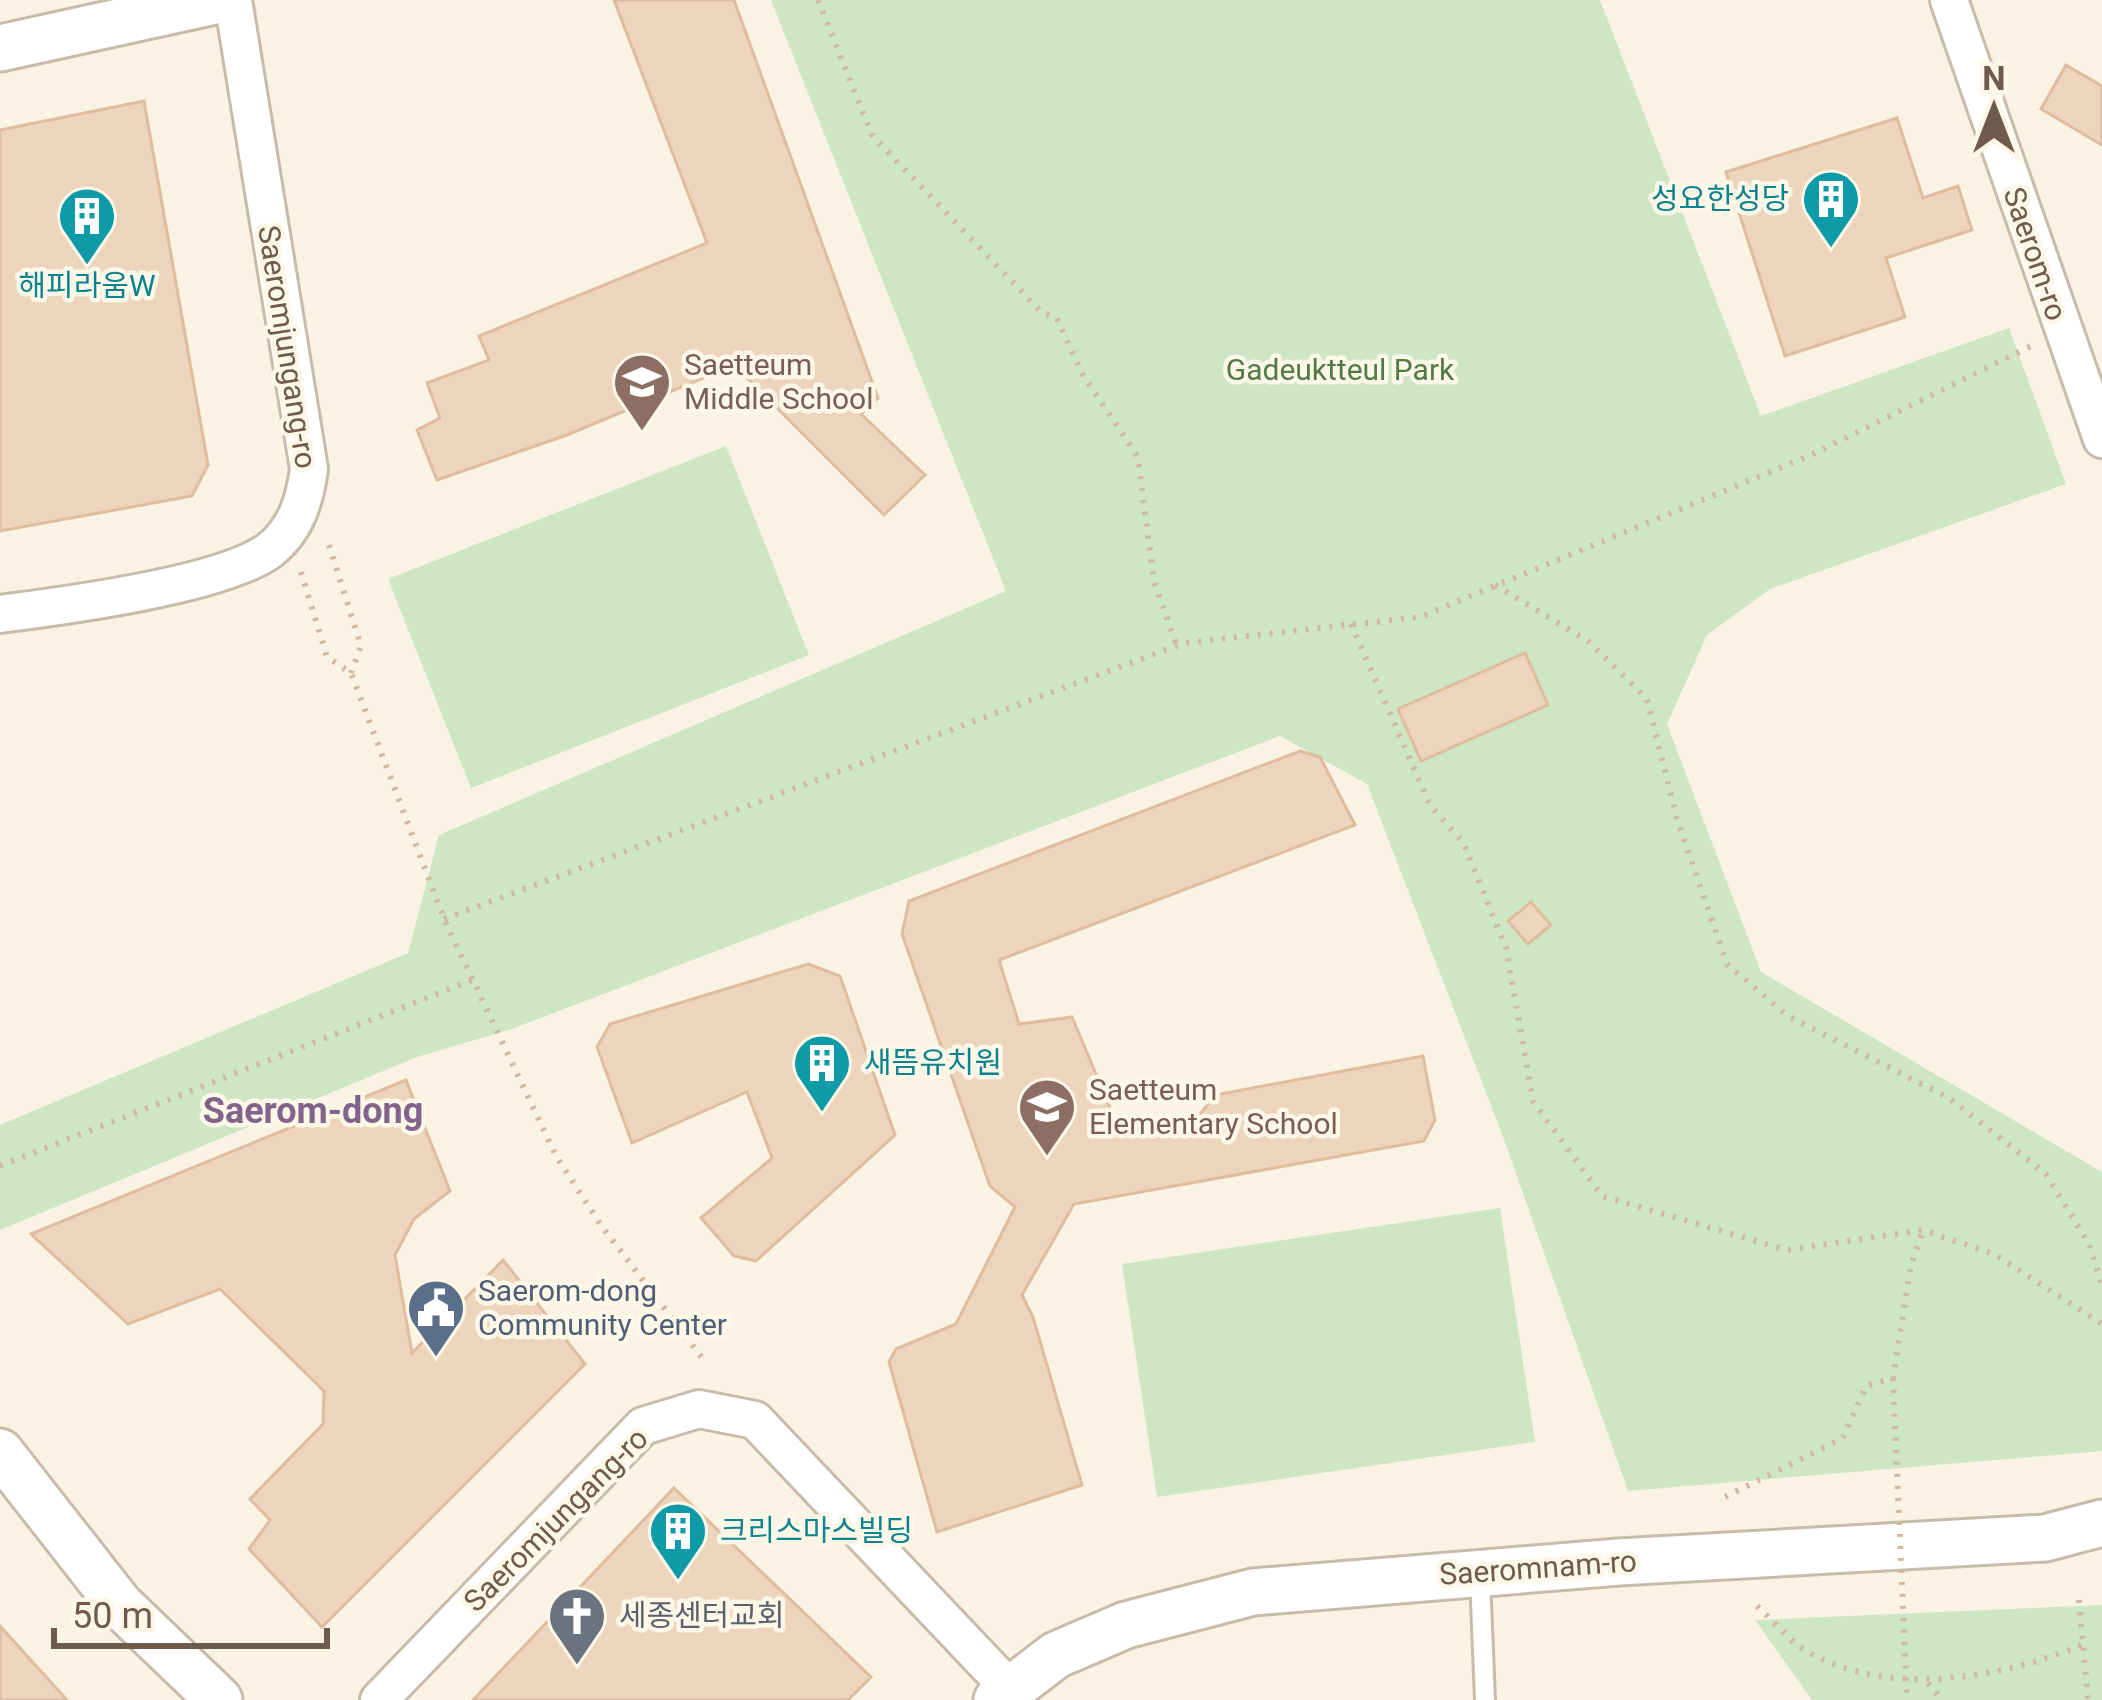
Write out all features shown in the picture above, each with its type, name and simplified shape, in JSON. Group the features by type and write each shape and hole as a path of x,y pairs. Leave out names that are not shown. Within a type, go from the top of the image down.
{"street":[{"path":"0,48 219,0"},
{"name":"Saeromjungang-ro","path":"0,614 156,588 230,570 272,549 304,506 309,469 233,0"},
{"name":"Saerom-ro","path":"1949,0 2102,439"},
{"name":"Saeromjungang-ro","path":"379,1700 643,1426 699,1409 754,1420 1003,1694"},
{"path":"0,1452 120,1605 219,1700"},
{"name":"Saeromnam-ro","path":"1003,1694 1056,1655 1126,1625 1252,1592 1479,1572 2045,1538 2102,1522"}],"lane":[{"path":"1479,1572 1485,1700"}],"path":[{"path":"818,0 872,135 1042,313 1056,316 1083,375 1138,457 1154,582 1177,646"},
{"path":"444,919 1177,646 1420,617 1811,455 2034,344"},
{"path":"329,544 361,646 351,673"},
{"path":"301,572 327,657 351,673 444,919 556,1156 600,1224 703,1359"},
{"path":"1496,585 1588,641 1647,699 1677,819 1726,964 1788,1016 1949,1098 2046,1174 2089,1244 2102,1285"},
{"path":"1351,624 1430,806 1463,842 1506,949 1533,1101 1602,1196 1787,1250 1924,1230 1994,1254 2102,1324"},
{"path":"0,1166 475,980"},
{"path":"1907,1700 1893,1378 1911,1265 1924,1230"},
{"path":"1725,1497 1843,1438 1866,1386 1893,1378"},
{"path":"2079,1600 2088,1700"},
{"path":"1757,1606 1800,1648 1850,1673 1928,1684 1979,1677 2082,1645"},
{"path":"1928,1684 1942,1700"}],"green space":[{"name":"Gadeuktteul Park","path":"771,0 1600,0 1761,416 2009,328 2066,484 1770,589 1707,635 1667,724 1761,972 2102,1172 2102,1451 1628,1491 1502,1134 1367,784 1280,736 509,1030 417,1057 0,1230 0,1125 408,953 439,835 1006,591"},
{"path":"726,446 809,655 471,788 388,579"},
{"path":"1500,1208 1535,1442 1157,1497 1122,1264"},
{"path":"2102,1605 2102,1700 1812,1700 1755,1620"}],"building":[{"path":"614,0 734,0 878,398 861,414 925,475 884,515 734,365 567,435 437,480 417,430 440,418 427,383 489,360 479,336 707,243"},
{"path":"2066,65 2102,86 2102,145 2041,109"},
{"name":"해피라움W","path":"144,101 208,465 192,496 0,531 0,130"},
{"name":"성요한성당","path":"1897,118 1923,198 1958,186 1972,230 1886,258 1905,317 1785,356 1726,172"},
{"path":"1525,653 1548,705 1421,761 1398,709"},
{"path":"1300,751 1320,757 1355,825 999,960 1019,1024 1072,1017 1119,1129 1195,1121 1215,1095 1423,1056 1435,1120 1424,1141 1074,1204 1022,1295 1033,1317 1082,1485 937,1532 889,1362 896,1349 956,1324 1015,1207 990,1186 902,934 909,901"},
{"path":"1531,902 1551,925 1528,944 1508,921"},
{"name":"새뜸유치원","path":"808,964 840,976 895,1135 756,1261 734,1256 701,1218 772,1158 747,1092 632,1143 597,1047 610,1024"},
{"name":"Saerom-dong Community Center","path":"406,1080 450,1191 414,1219 395,1255 412,1353 503,1260 585,1364 322,1627 249,1549 270,1520 250,1499 323,1424 324,1391 220,1289 128,1324 31,1234"},
{"name":"크리스마스빌딩","path":"674,1488 871,1677 848,1700 473,1700"},
{"path":"0,1626 67,1700 0,1700"}],"place":[{"name":"성요한성당","path":"1831,250"},
{"name":"해피라움W","path":"87,267"},
{"name":"Saetteum Middle School","path":"642,433"},
{"name":"새뜸유치원","path":"822,1114"},
{"name":"Saetteum Elementary School","path":"1047,1158"},
{"name":"Saerom-dong Community Center","path":"436,1359"},
{"name":"크리스마스빌딩","path":"678,1582"},
{"name":"세종센터교회","path":"577,1667"}],"district":[{"name":"Saerom-dong","path":"313,1110"}]}
